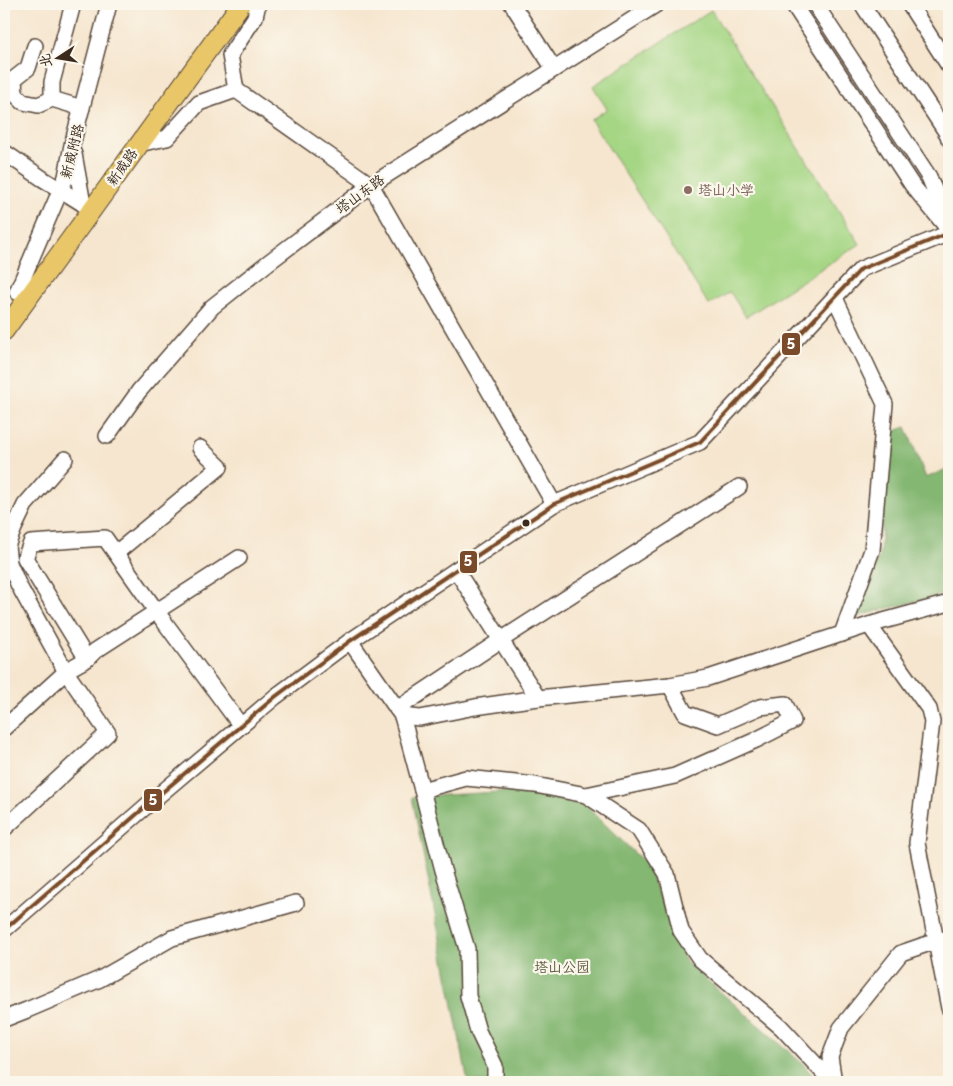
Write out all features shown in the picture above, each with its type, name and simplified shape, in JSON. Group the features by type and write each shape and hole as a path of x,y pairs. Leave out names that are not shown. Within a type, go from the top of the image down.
{"main road":[{"name":"新威路","path":"4,331 88,207 102,176 229,4"},
{"name":"新威路","path":"4,310 138,144 241,4"}],"street":[{"path":"52,99 52,82 72,4"},
{"name":"新威附路","path":"17,292 66,177 72,145 109,4"},
{"path":"266,4 256,10 230,55 236,90 371,186 554,504"},
{"path":"512,4 554,69"},
{"name":"塔山东路","path":"107,436 139,391 212,307 269,262 371,186 657,4"},
{"path":"793,4 912,185 949,230"},
{"path":"815,4 945,200 949,230"},
{"path":"862,4 948,134 949,139"},
{"path":"909,4 949,66"},
{"path":"35,46 28,68 14,79 16,94 23,102 38,105 52,99 82,108"},
{"path":"138,144 167,138 199,103 236,90"},
{"path":"72,145 88,207"},
{"path":"4,152 88,207"},
{"path":"4,930 275,697 350,641 554,504 700,442 861,269 949,230"},
{"path":"835,298 886,404 872,550 842,634"},
{"path":"116,553 220,467 200,448"},
{"path":"4,829 108,733 66,672 19,586 9,563 7,546 25,506 65,459"},
{"path":"399,712 501,640 738,487"},
{"path":"87,659 25,558 31,543 105,538 241,726"},
{"path":"4,728 66,672 87,659 95,651 239,558"},
{"path":"456,570 538,698"},
{"path":"399,712 420,718 475,706 708,678 868,625 949,603"},
{"path":"868,625 929,709 932,722 917,842 942,940 949,1008"},
{"path":"350,641 399,712 467,949 468,996 478,1031 495,1066 495,1082"},
{"path":"586,795 675,776 756,740 794,720 785,704 760,706 718,725 685,713 670,684"},
{"path":"422,790 466,778 535,785 586,795 639,830 667,874 681,931 700,959 781,1027 833,1082"},
{"path":"4,1019 100,979 172,938 296,903"},
{"path":"833,1082 830,1057 841,1028 901,953 942,940"}],"green space":[{"path":"711,10 860,244 746,317 730,292 709,305 591,120 607,109 593,86"},
{"path":"906,427 926,478 949,468 949,593 858,616 880,553 889,433"},
{"name":"塔山公园","path":"514,791 585,805 646,864 686,962 803,1064 818,1082 468,1082 412,797"}],"transit line":[{"name":"5","path":"4,930 275,697 350,641 554,504 700,442 861,269 949,233"}],"place":[{"name":"塔山小学","path":"688,190"}]}
